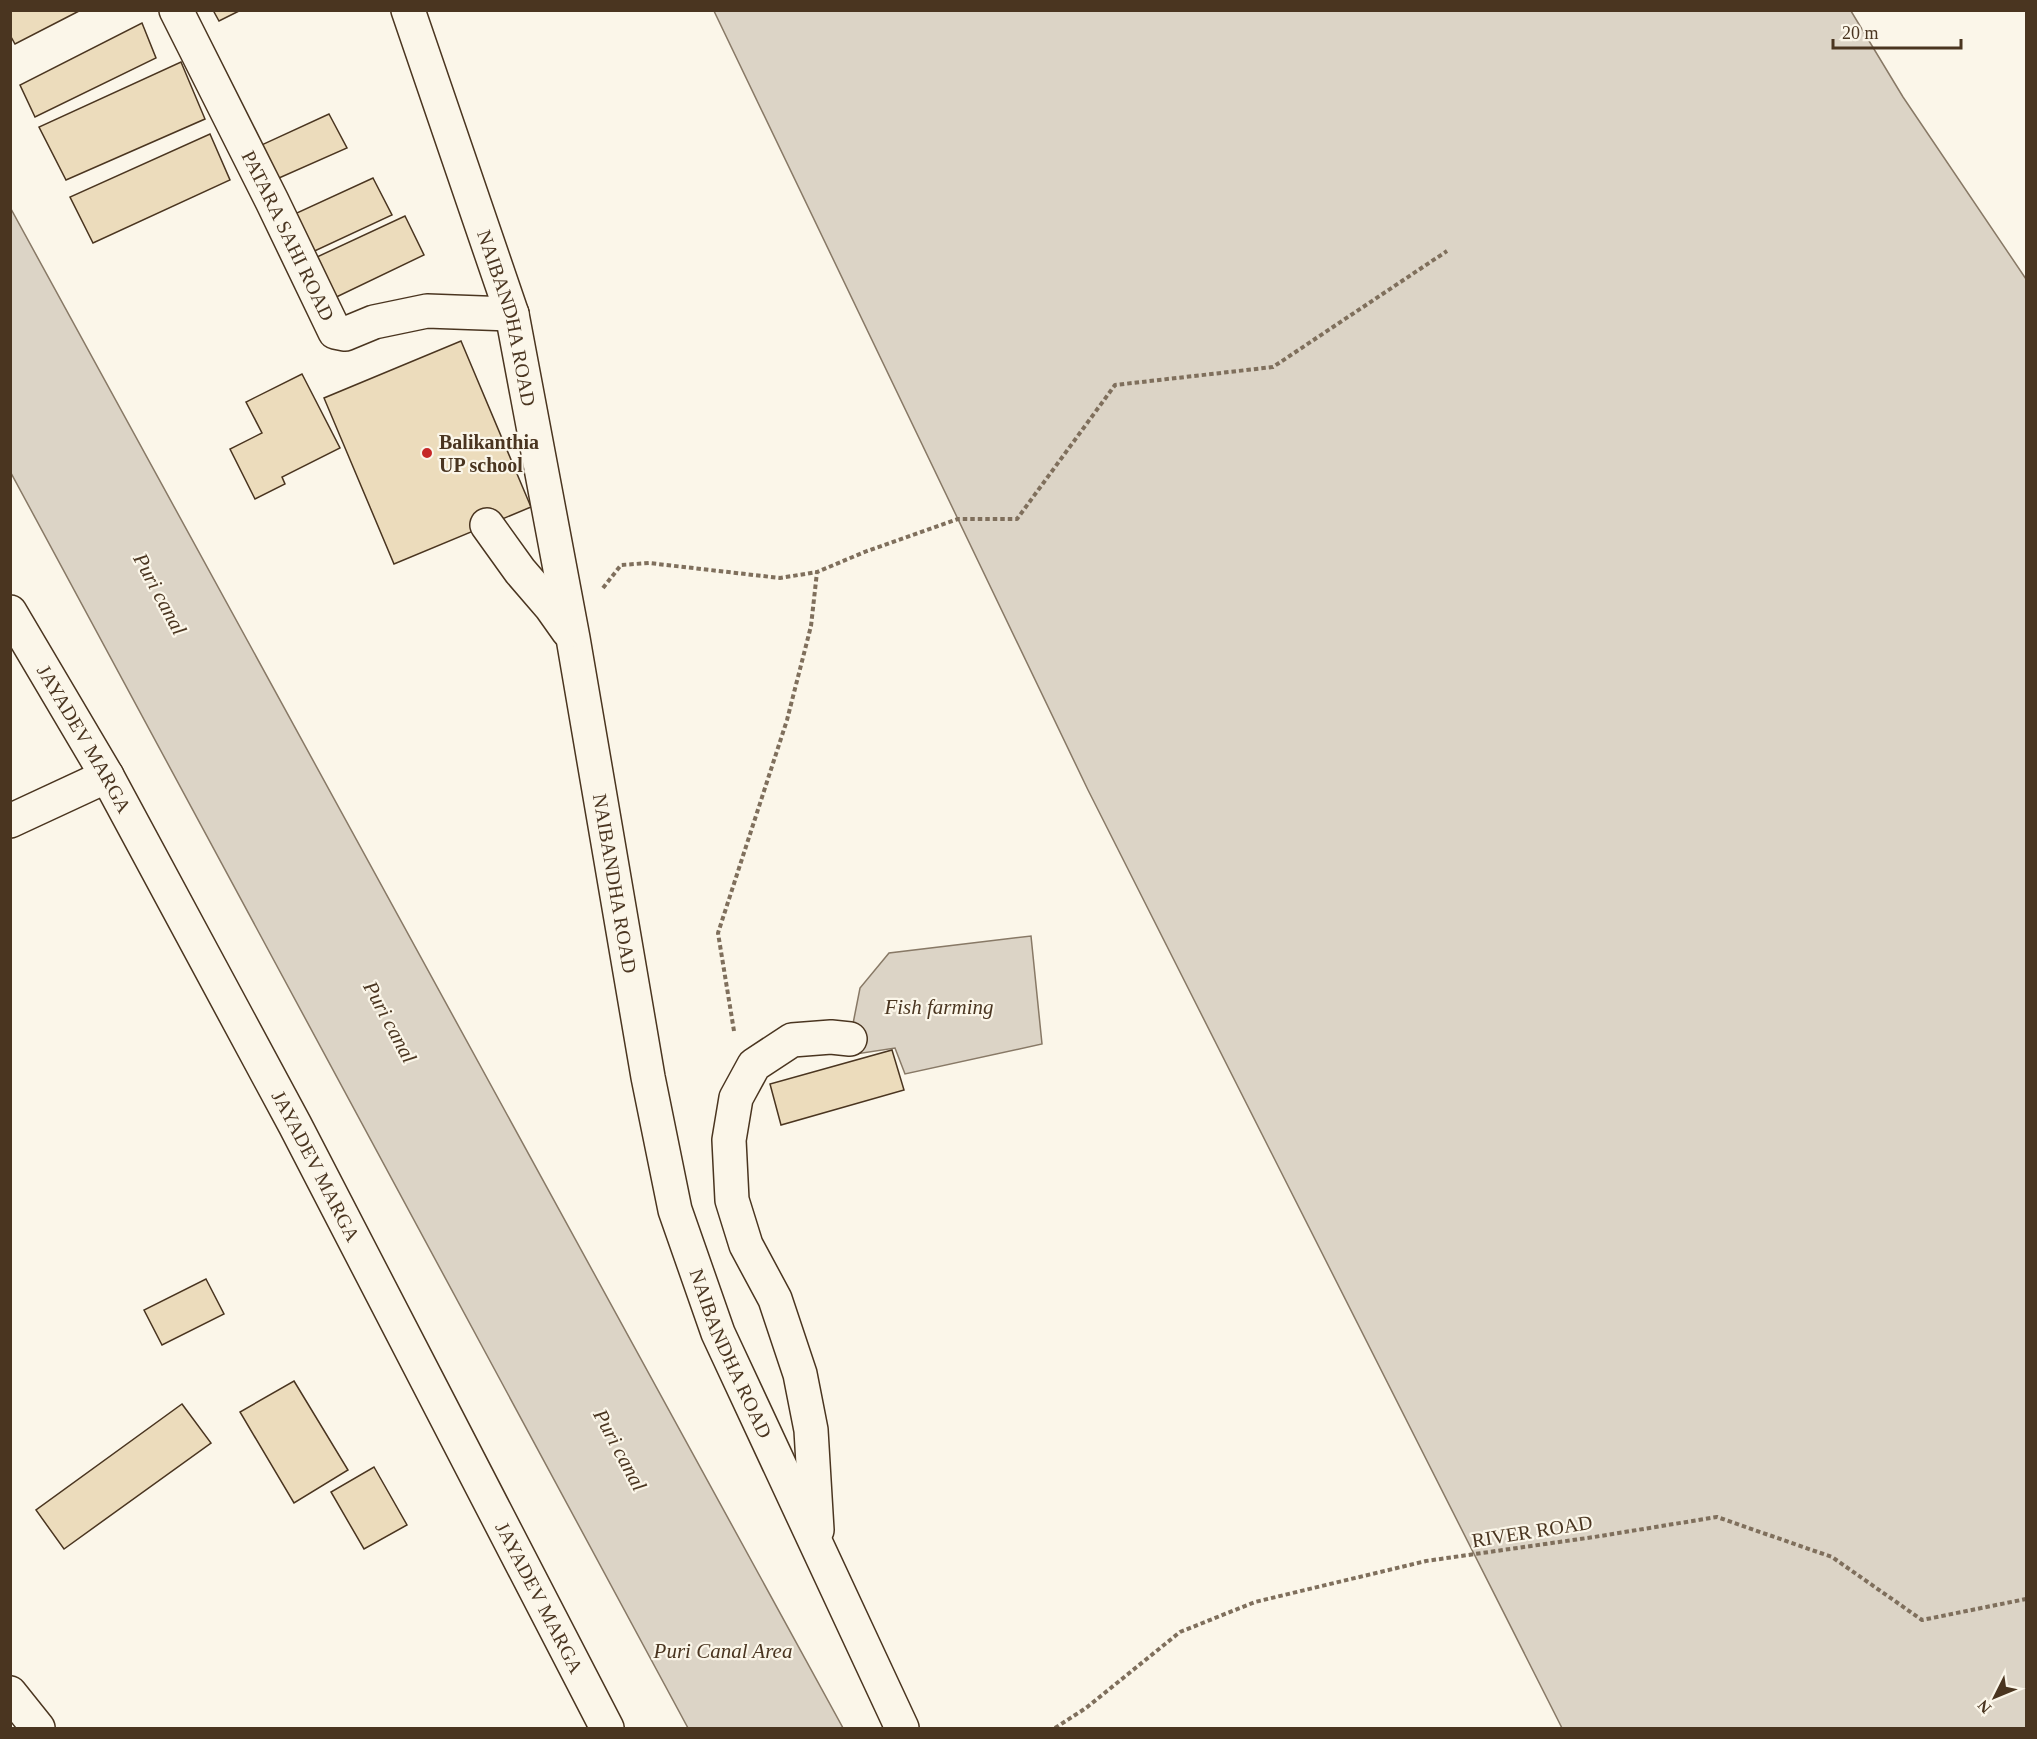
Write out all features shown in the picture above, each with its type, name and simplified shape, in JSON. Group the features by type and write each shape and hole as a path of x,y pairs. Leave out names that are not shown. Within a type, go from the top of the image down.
{"street":[{"name":"PATARA SAHI ROAD","path":"176,10 335,332 345,334 374,322 427,311 512,314"},
{"name":"NAIBANDHA ROAD","path":"408,10 512,314 572,633 648,1077 675,1210 718,1333 902,1728"},
{"path":"487,525 520,571 572,633"},
{"name":"JAYADEV MARGA","path":"10,612 107,776 296,1125 607,1728"},
{"path":"10,821 107,776"},
{"path":"819,1550 811,1430 800,1374 775,1299 746,1245 732,1200 729,1140 736,1098 754,1065 792,1040 831,1037 850,1039"},
{"path":"10,1693 38,1728"}],"path":[{"path":"572,633 621,564 649,563 780,578 817,572 867,551 958,519 1017,519 1115,386 1273,368 1447,251"},
{"path":"736,1098 734,1030 718,933 787,720 811,626 817,572"},
{"name":"RIVER ROAD","path":"1055,1728 1086,1708 1180,1632 1255,1602 1426,1562 1717,1517 1832,1557 1923,1620 2026,1599"}],"water":[{"path":"714,11 1851,11 1903,97 2026,279 2026,1728 1562,1728 1088,790"},
{"name":"Puri Canal Area","path":"10,209 843,1728 688,1728 11,473"},
{"name":"Fish farming","path":"1031,936 1042,1044 905,1074 895,1048 856,1054 850,1039 860,988 889,953"}],"building":[{"path":"10,10 81,10 15,44 10,35"},
{"path":"213,10 241,10 219,21"},
{"path":"142,23 156,58 35,117 20,85"},
{"path":"181,62 205,119 66,180 39,127"},
{"path":"329,114 347,148 270,182 253,149"},
{"path":"210,134 230,180 93,243 70,197"},
{"path":"373,178 392,215 306,255 288,217"},
{"path":"405,216 424,255 326,302 302,264"},
{"name":"Balikanthia UP school","path":"461,341 531,507 394,564 324,398"},
{"path":"302,374 340,448 282,477 285,484 255,499 230,449 262,433 246,402"},
{"path":"892,1050 904,1090 781,1125 770,1084"},
{"path":"206,1279 224,1314 162,1345 144,1310"},
{"path":"294,1381 348,1470 294,1503 240,1412"},
{"path":"182,1404 211,1443 64,1549 36,1510"},
{"path":"374,1467 407,1525 364,1549 331,1492"}],"place":[{"name":"Balikanthia UP school","path":"427,453"}],"water label":[{"name":"Puri canal","path":"160,594"},
{"name":"Puri canal","path":"390,1022"},
{"name":"Puri canal","path":"620,1450"}]}
